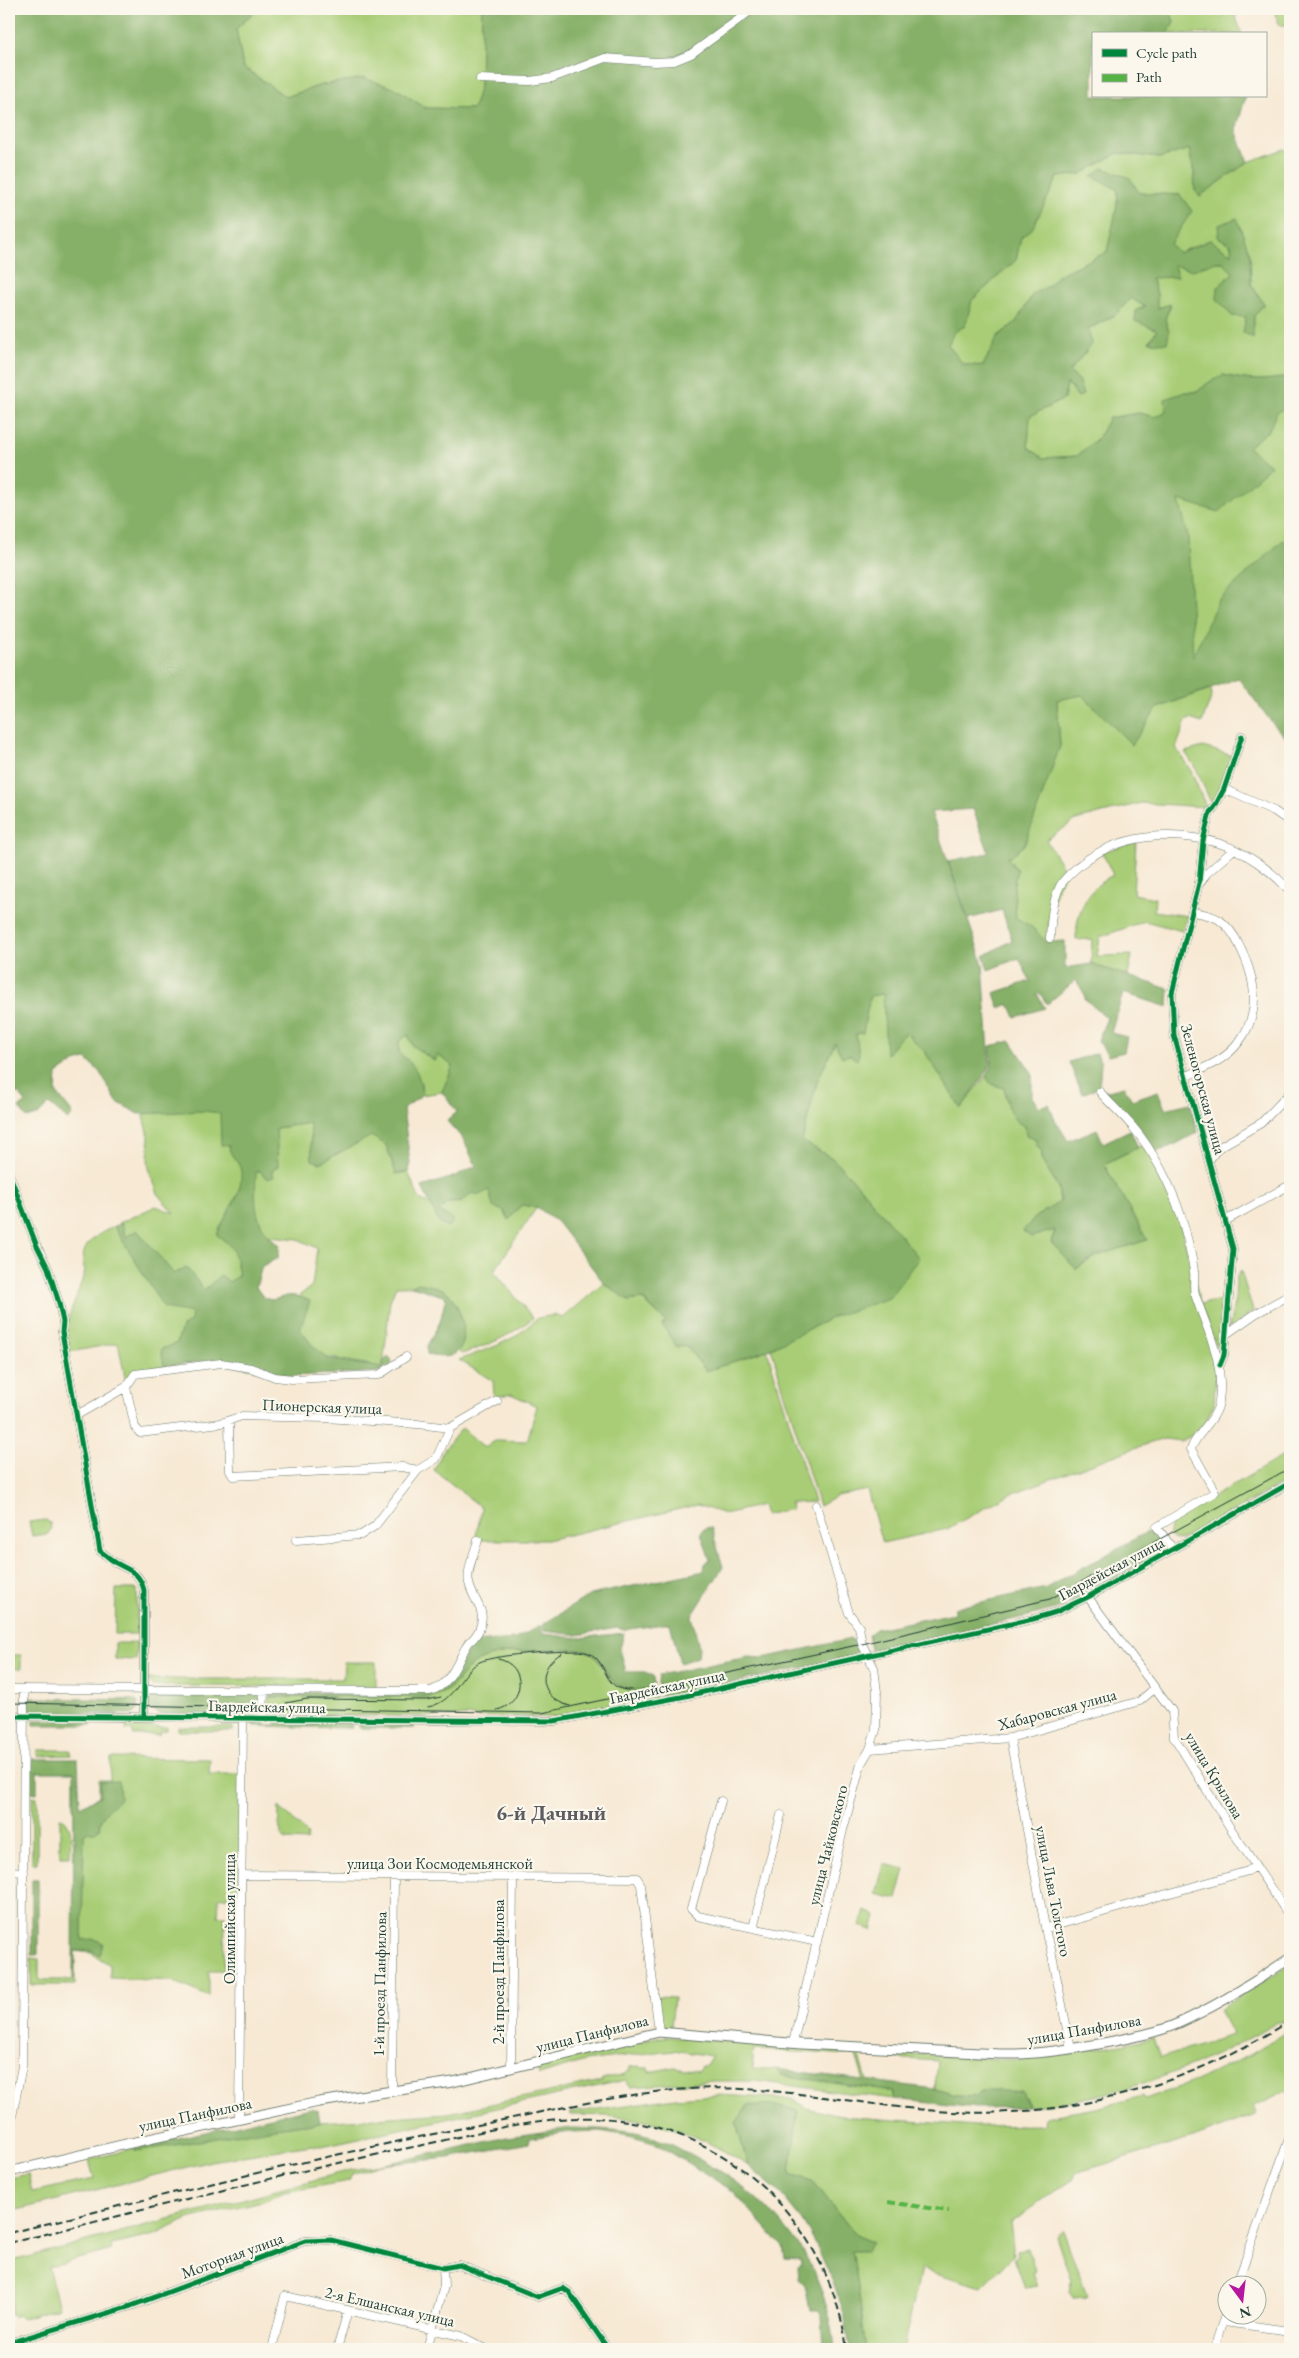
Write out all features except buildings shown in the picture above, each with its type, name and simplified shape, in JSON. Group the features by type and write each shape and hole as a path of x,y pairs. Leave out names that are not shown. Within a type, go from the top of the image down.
{"main road":[{"name":"улица Панфилова","path":"9,2172 319,2102 453,2082 659,2032 793,2043 1022,2055 1072,2049 1155,2032 1179,2023 1241,1991 1290,1958"}],"street":[{"path":"480,79 530,81 552,78 605,58 655,62 674,60 691,54 753,9"},
{"name":"Зеленогорская улица","path":"1220,1365 1224,1355 1233,1249 1210,1158 1174,1035 1172,993 1199,884 1203,841 1210,812 1217,803 1224,788 1242,736"},
{"path":"1224,788 1274,811 1290,822"},
{"path":"1050,938 1054,901 1060,886 1071,873 1092,856 1131,840 1156,836 1219,843 1273,873 1290,891"},
{"path":"1199,884 1206,874 1234,850"},
{"path":"1185,1077 1213,1066 1229,1053 1239,1042 1251,1021 1255,1002 1250,970 1237,940 1218,920 1192,912"},
{"path":"1100,1092 1133,1127 1160,1168 1171,1193 1180,1215 1194,1271 1194,1292 1220,1365 1219,1403 1207,1425 1194,1438 1191,1449 1215,1492 1157,1527 1172,1549"},
{"path":"1210,1158 1218,1148 1261,1123 1290,1093"},
{"path":"9,1173 36,1244 45,1259 59,1303 63,1322 62,1332 100,1551 135,1574 142,1582 144,1590 144,1717"},
{"path":"1227,1220 1290,1185"},
{"path":"1225,1334 1255,1314 1290,1295"},
{"path":"77,1416 126,1387 135,1374 221,1363 251,1368 274,1377 292,1379 379,1375 406,1357"},
{"name":"Пионерская улица","path":"126,1387 135,1427 140,1433 229,1420 242,1416 325,1418 450,1428"},
{"path":"296,1540 361,1535 375,1526 418,1470 436,1459 450,1428 496,1401"},
{"path":"229,1420 230,1471 233,1476 402,1467 418,1470"},
{"name":"Гвардейская улица","path":"9,1716 554,1721 674,1698 1033,1619 1088,1597 1290,1483"},
{"name":"улица Чайковского","path":"793,2043 861,1764 870,1749 876,1730 877,1692 874,1668 862,1644 861,1634 849,1613 816,1505"},
{"path":"9,1689 430,1691 440,1688 446,1682 469,1642 474,1639 483,1621 483,1615 469,1583 478,1540"},
{"name":"улица Крылова","path":"1088,1597 1172,1712 1174,1737 1290,1916"},
{"name":"Хабаровская улица","path":"870,1749 1010,1738 1140,1701 1155,1688"},
{"path":"9,2132 22,2066 24,1689"},
{"path":"264,1690 264,1718"},
{"name":"Олимпийская улица","path":"239,2119 243,1875 243,1718"},
{"name":"улица Льва Толстого","path":"1010,1738 1046,1928 1072,2049"},
{"path":"720,1801 691,1909 698,1916 817,1942"},
{"path":"753,1928 781,1815"},
{"path":"1046,1928 1248,1871 1256,1866"},
{"path":"9,1872 24,1872"},
{"name":"улица Зои Космодемьянской","path":"243,1875 637,1878 641,1885 659,2032"},
{"name":"1-й проезд Панфилова","path":"392,2092 394,1876"},
{"name":"2-й проезд Панфилова","path":"511,2068 513,1877"},
{"path":"9,2085 18,2088"},
{"path":"1240,2276 1290,2136"},
{"name":"Моторная улица","path":"9,2343 131,2306 305,2242 331,2240 443,2268 459,2264 538,2297 563,2288 569,2292 608,2349"},
{"path":"427,2349 444,2286 443,2268"},
{"name":"2-я Елшанская улица","path":"272,2349 285,2296 461,2336 486,2349"},
{"path":"337,2349 348,2310"},
{"path":"1214,2349 1223,2326"},
{"path":"1253,2326 1290,2331"}],"green space":[{"path":"9,9 257,9 236,29 243,67 286,97 321,85 364,78 397,89 425,108 473,109 480,86 482,9 1169,9 1174,22 1169,32 1092,32 1092,98 1245,98 1236,130 1248,162 1200,196 1195,191 1194,173 1189,149 1160,158 1118,153 1081,174 1058,177 1032,229 1021,237 1016,260 972,300 965,326 954,332 948,345 963,364 983,366 998,336 1016,322 1033,294 1048,286 1058,275 1107,252 1118,195 1117,189 1092,176 1103,168 1130,178 1139,193 1180,195 1192,211 1170,244 1178,253 1210,240 1232,254 1231,245 1218,237 1219,225 1237,218 1250,254 1251,284 1264,304 1254,316 1253,338 1243,332 1246,317 1232,316 1217,299 1218,287 1233,273 1223,262 1214,262 1192,270 1174,265 1177,277 1151,278 1157,294 1157,308 1171,304 1165,319 1169,332 1167,343 1149,342 1157,330 1135,321 1136,310 1145,307 1131,298 1115,315 1088,329 1092,344 1069,372 1078,379 1083,395 1078,397 1067,383 1064,399 1030,416 1028,447 1043,458 1077,456 1098,438 1109,418 1139,413 1156,417 1166,411 1165,399 1185,392 1197,392 1208,383 1223,375 1256,380 1290,376 1290,424 1284,423 1289,406 1277,412 1269,430 1248,447 1271,466 1219,512 1179,500 1188,537 1193,657 1218,600 1283,540 1290,545 1290,742 1273,724 1238,678 1157,708 1132,745 1082,695 1057,700 1060,746 1025,844 1010,857 1007,857 1017,870 1014,885 1016,918 1031,926 1046,942 1065,941 1065,968 1091,964 1169,989 1168,1007 1123,993 1111,1033 1127,1037 1124,1052 1108,1056 1098,1040 1107,1018 1085,999 1085,995 1076,980 1047,1004 1039,992 1037,994 1045,1008 1015,1017 1009,1004 999,1008 994,993 1030,981 1019,958 988,970 984,956 1012,940 1002,910 968,919 948,861 989,853 973,809 931,812 983,964 990,1067 961,1108 925,1052 905,1032 886,1055 883,994 870,996 863,1033 856,1034 859,1054 857,1060 850,1055 842,1057 835,1043 817,1082 802,1141 832,1158 858,1185 919,1258 889,1298 833,1317 767,1350 706,1371 686,1346 677,1347 662,1325 666,1322 643,1299 629,1301 604,1283 557,1222 537,1207 521,1205 509,1220 504,1211 493,1207 489,1190 479,1195 472,1193 462,1202 448,1203 439,1211 454,1220 449,1227 440,1224 422,1187 453,1177 476,1166 463,1139 447,1121 457,1112 442,1092 453,1066 438,1055 435,1061 413,1046 408,1035 399,1041 399,1053 416,1071 422,1095 403,1109 410,1163 408,1172 396,1174 386,1145 371,1136 320,1163 312,1160 310,1123 276,1128 278,1166 272,1171 274,1177 267,1179 260,1171 256,1172 255,1194 257,1213 264,1230 280,1245 278,1258 262,1266 256,1287 261,1294 270,1300 298,1296 310,1301 300,1329 312,1345 328,1359 383,1367 383,1362 388,1357 392,1361 391,1365 378,1372 291,1376 211,1361 164,1366 161,1349 177,1343 182,1327 191,1321 192,1313 164,1308 114,1226 122,1224 126,1237 137,1230 174,1274 186,1267 204,1290 221,1275 229,1282 239,1275 232,1248 217,1235 236,1196 241,1180 240,1168 229,1150 229,1146 221,1145 220,1113 204,1111 139,1114 117,1102 99,1071 86,1059 75,1062 57,1074 56,1092 73,1114 68,1120 49,1104 38,1115 27,1118 19,1108 26,1102 18,1093 9,1095"},
{"path":"257,9 482,9 480,86 473,109 425,108 397,89 321,85 286,97 243,67 236,29"},
{"path":"1169,9 1233,9 1241,32 1169,32 1174,22"},
{"path":"1273,9 1290,9 1290,23 1280,26"},
{"path":"1189,149 1194,173 1195,191 1200,196 1248,162 1284,149 1290,152 1290,376 1256,380 1223,375 1208,383 1197,392 1185,392 1167,411 1156,417 1139,413 1109,418 1098,438 1077,456 1043,458 1028,447 1029,416 1064,399 1067,383 1078,397 1069,372 1092,344 1087,330 1115,315 1131,298 1146,307 1157,330 1149,341 1169,332 1165,319 1171,305 1156,308 1157,294 1151,277 1177,276 1174,265 1192,270 1214,262 1223,262 1233,273 1218,287 1246,317 1253,337 1254,316 1264,304 1251,284 1250,254 1231,245 1232,255 1210,240 1178,253 1170,244 1191,211 1180,195 1139,193 1130,178 1103,169 1093,176 1117,189 1118,195 1107,252 1058,275 1048,286 1033,294 1016,322 998,336 983,366 963,364 948,345 954,331 965,326 972,300 1016,260 1021,237 1032,228 1058,177 1081,174 1118,153 1160,158"},
{"path":"1290,399 1290,661 1197,674 1179,611 1191,610 1160,537 1147,454"},
{"path":"1211,689 1212,695 1202,723 1190,719 1186,721 1176,748 1191,771 1206,807 1141,803 1076,820 1046,840 1066,872 1052,906 1046,942 1019,948 997,854 1060,746 1057,700 1082,695 1132,744 1157,708"},
{"path":"1203,747 1233,756 1222,788 1212,805 1196,769 1185,752"},
{"path":"1136,842 1133,894 1155,898 1154,911 1188,916 1182,931 1145,921 1100,937 1097,956 1132,955 1128,976 1091,964 1092,939 1076,940 1078,919 1085,901 1096,887 1113,875 1102,852"},
{"path":"792,878 902,1018 903,1036 905,1032 925,1052 961,1108 986,1076 991,1084 1004,1088 1007,1101 1025,1126 1026,1132 1036,1139 1042,1152 1042,1161 1058,1187 1060,1202 1035,1217 1023,1232 1032,1237 1056,1229 1051,1242 1076,1269 1094,1257 1146,1240 1104,1164 1143,1145 1154,1160 1177,1210 1216,1367 1214,1404 1206,1421 1195,1434 1181,1441 1164,1439 1135,1448 1008,1495 947,1529 882,1543 867,1490 837,1496 819,1506 771,1348 833,1317 858,1185 832,1158 802,1141 809,1114"},
{"path":"335,949 396,1173 408,1172 419,1198 439,1210 448,1203 462,1202 472,1193 490,1189 509,1219 521,1205 537,1207 494,1271 533,1318 499,1339 462,1354 458,1351 464,1341 449,1293 412,1286 396,1286 390,1301 383,1367 319,1356 293,1329 300,1295 312,1286 317,1248 298,1239 253,1234 253,1164 276,1128 310,1123 312,1154"},
{"path":"408,1035 413,1046 434,1061 437,1054 453,1066 442,1092 422,1095 421,1082 399,1053 399,1041"},
{"path":"1011,1041 1032,1073 1032,1097 1039,1107 1049,1104 1054,1118 1068,1141 1097,1129 1103,1143 1130,1130 1138,1147 1104,1164 1147,1240 1094,1257 1076,1269 1051,1242 1055,1230 1031,1237 1023,1231 1035,1217 1060,1202 1058,1187 1042,1161 1042,1152 1036,1144 1036,1139 1026,1135 1025,1126 1015,1120 1004,1088 991,1084 986,1076 992,1067 990,1046"},
{"path":"1097,1053 1101,1064 1099,1087 1082,1094 1069,1062"},
{"path":"1124,1087 1132,1100 1158,1091 1165,1109 1190,1103 1198,1132 1154,1153 1104,1092"},
{"path":"221,1108 231,1143 250,1169 219,1233 246,1257 234,1282 213,1360 141,1369 133,1373 126,1382 118,1343 70,1352 66,1325 85,1272 83,1255 85,1248 94,1238 114,1226 124,1243 126,1238 122,1224 119,1223 156,1206 174,1213 159,1196 151,1175 148,1164 149,1136 143,1113"},
{"path":"1241,1271 1253,1311 1233,1327 1229,1327 1235,1299 1236,1278"},
{"path":"418,1283 441,1288 447,1292 457,1306 461,1316 464,1336 458,1352 450,1356 441,1357 427,1354 427,1346 440,1322 446,1297 412,1286"},
{"path":"604,1283 629,1301 642,1299 666,1322 662,1325 686,1346 706,1371 767,1350 814,1502 790,1503 791,1509 765,1515 762,1505 725,1514 697,1505 547,1540 475,1540 482,1508 434,1470 443,1451 462,1428 485,1448 496,1440 527,1441 537,1406 511,1394 494,1397 493,1381 459,1360 516,1336 538,1318 554,1315 563,1318"},
{"path":"1227,1299 1220,1356 1200,1304"},
{"path":"1290,1452 1290,1479 1183,1539 1175,1540 1170,1536 1170,1527 1175,1519"},
{"path":"46,1520 50,1523 51,1529 48,1534 32,1536 29,1522"},
{"path":"711,1527 723,1567 692,1616 699,1648 698,1657 680,1663 670,1623 624,1630 617,1628 577,1635 544,1631 542,1625 590,1595 704,1571 705,1563 710,1560 701,1533 705,1528"},
{"path":"1149,1531 1164,1542 1164,1550 1091,1592 1058,1608 874,1651 871,1650 868,1635 876,1629 954,1613 954,1608 1046,1588"},
{"path":"116,1589 137,1589 137,1634 115,1634"},
{"path":"540,1626 543,1634 578,1638 624,1633 620,1649 626,1672 645,1672 653,1676 654,1688 636,1690 624,1688 615,1683 598,1659 590,1653 580,1650 556,1649 510,1653 484,1659 468,1668 446,1691 430,1697 269,1697 273,1693 438,1691 448,1684 471,1645 475,1642 515,1639"},
{"path":"851,1639 856,1642 858,1652 855,1656 663,1698 659,1691 659,1675 748,1657 763,1658"},
{"path":"115,1643 137,1643 136,1660 115,1659"},
{"path":"565,1649 589,1652 596,1657 609,1676 619,1686 638,1691 654,1688 655,1698 555,1717 272,1715 268,1711 269,1697 430,1697 446,1691 468,1668 493,1655"},
{"path":"9,1655 21,1655 21,1669 9,1668"},
{"path":"344,1662 376,1662 376,1687 153,1686 147,1679 343,1679"},
{"path":"155,1693 259,1693 261,1696 259,1711 253,1715 158,1714 149,1708 149,1698"},
{"path":"28,1699 135,1700 138,1703 138,1710 134,1714 32,1713 28,1706"},
{"path":"34,1720 89,1720 92,1725 34,1725"},
{"path":"254,1721 264,1722 266,1725 276,1725 277,1722 351,1723 352,1728 254,1726"},
{"path":"360,1722 410,1722 414,1728 359,1728"},
{"path":"126,1727 167,1727 167,1730 161,1731 159,1735 133,1735 133,1731 126,1730"},
{"path":"178,1727 233,1727 233,1731 178,1731"},
{"path":"38,1750 71,1750 71,1755 38,1756"},
{"path":"111,1758 210,1759 209,1774 240,1774 240,1897 219,1897 218,1916 225,1916 224,1971 209,1971 209,1997 172,1981 110,1978 110,1965 91,1953 74,1951 79,1808 99,1796 99,1780 110,1780"},
{"path":"32,1759 78,1759 80,1807 100,1796 100,1782 119,1781 120,1799 103,1815 99,1829 84,1835 82,1940 94,1939 103,1943 100,1955 91,1951 75,1951 75,1979 73,1979 74,1772 37,1772 37,1793 31,1792"},
{"path":"32,1796 37,1797 37,1863 32,1863"},
{"path":"279,1807 308,1834 307,1841 286,1840 280,1829"},
{"path":"60,1817 65,1820 70,1828 70,1856 60,1856"},
{"path":"884,1864 905,1869 897,1899 876,1894"},
{"path":"32,1879 38,1879 38,1955 32,1955"},
{"path":"865,1911 876,1915 872,1930 860,1926"},
{"path":"31,1958 39,1959 39,1980 75,1980 75,1985 31,1985"},
{"path":"1290,1964 1290,2017 1280,2024 1278,2022 1218,2054 1188,2067 1127,2088 1095,2096 1028,2107 1026,2098 981,2091 978,2096 955,2095 935,2089 938,2061 860,2056 867,2081 864,2081 856,2055 754,2050 752,2068 776,2069 782,2075 894,2092 894,2099 755,2081 715,2081 630,2087 626,2080 322,2146 311,2145 211,2161 9,2212 10,2178 28,2174 32,2192 94,2179 89,2160 134,2148 135,2151 265,2129 320,2122 448,2113 602,2081 602,2079 626,2074 626,2072 630,2071 629,2067 640,2066 641,2068 648,2068 649,2072 675,2067 699,2071 701,2066 706,2066 712,2056 673,2050 585,2061 539,2075 537,2067 649,2039 670,2036 753,2045 1018,2060 1072,2053 1153,2038 1160,2057 1233,2035 1219,2010"},
{"path":"657,1997 674,1998 671,2027 662,2027"},
{"path":"1290,2030 1290,2095 1285,2091 1254,2106 1257,2114 1193,2138 1075,2173 1074,2179 1010,2222 1014,2255 982,2287 921,2269 903,2349 866,2349 856,2273 850,2251 871,2242 854,2233 813,2181 789,2174 798,2111 736,2123 748,2166 705,2141 664,2126 620,2117 571,2115 570,2113 676,2098 717,2095 794,2099 806,2108 841,2116 976,2126 1044,2125 1045,2117 1096,2108 1143,2096 1145,2099 1196,2081 1250,2055"},
{"path":"776,2069 935,2089 955,2095 978,2096 980,2091 1022,2091 1028,2107 977,2108 894,2099 894,2092 781,2075"},
{"path":"748,2105 780,2106 798,2111 790,2174 813,2181 854,2233 872,2242 866,2251 851,2251 856,2273 866,2349 850,2349 844,2313 835,2287 815,2242 798,2215 781,2194 748,2166 736,2123"},
{"path":"311,2108 318,2110 320,2122 135,2151 134,2148"},
{"path":"570,2128 627,2132 664,2141 720,2171 746,2190 769,2210 789,2233 806,2258 820,2286 829,2316 835,2349 824,2349 822,2316 819,2310 810,2310 805,2285 799,2279 798,2267 802,2265 801,2260 785,2259 783,2247 733,2191 657,2144 629,2136 600,2131 570,2132 530,2138 529,2143 447,2158 381,2165 507,2137"},
{"path":"381,2165 352,2174 349,2181 285,2192 262,2201 188,2219 155,2235 112,2245 112,2250 48,2267 59,2307 23,2318 18,2315 14,2317 11,2315 9,2262 351,2170"},
{"path":"1063,2230 1087,2296 1084,2298 1074,2299 1069,2292 1071,2281 1056,2235"},
{"path":"1028,2248 1035,2271 1032,2274 1037,2286 1025,2288 1014,2258 1018,2255 1017,2250"}],"tram line":[{"path":"9,1703 542,1713 862,1644 1050,1599 1290,1468"},
{"path":"428,1707 437,1704 450,1695 476,1664 495,1658 525,1654 578,1651 589,1653 601,1664 608,1679 614,1685 621,1689 632,1690"},
{"path":"562,1653 553,1659 547,1667 544,1682 552,1697 570,1706"},
{"path":"497,1710 513,1700 518,1693 519,1685 518,1676 514,1669 508,1663 498,1659"},
{"path":"286,1703 307,1699 426,1700 441,1697"}],"railway":[{"path":"9,2233 356,2150 624,2096 708,2088 741,2089 774,2091 905,2108 984,2113 1031,2111 1076,2105 1122,2095 1166,2081 1209,2064 1250,2044 1290,2020"},
{"path":"9,2243 264,2180 493,2129 569,2118 620,2120 664,2130 704,2146 741,2168 772,2196 800,2228 821,2265 837,2306 847,2349"}],"marked path":[{"path":"888,2202 949,2211"}],"cycle path":[{"path":"1220,1365 1224,1355 1233,1249 1174,1035 1172,993 1199,883 1203,841 1210,812 1224,789 1242,736"},
{"path":"9,1173 36,1244 48,1268 59,1303 63,1322 62,1332 100,1551 134,1573 140,1579 144,1590 144,1717"},
{"path":"9,1716 554,1721 681,1697 1033,1619 1056,1612 1088,1597 1290,1483"},
{"path":"9,2343 131,2306 305,2241 331,2240 443,2268 459,2265 538,2297 563,2288 569,2292 608,2349"}],"district":[{"name":"6-й Дачный","path":"551,1813"}]}
